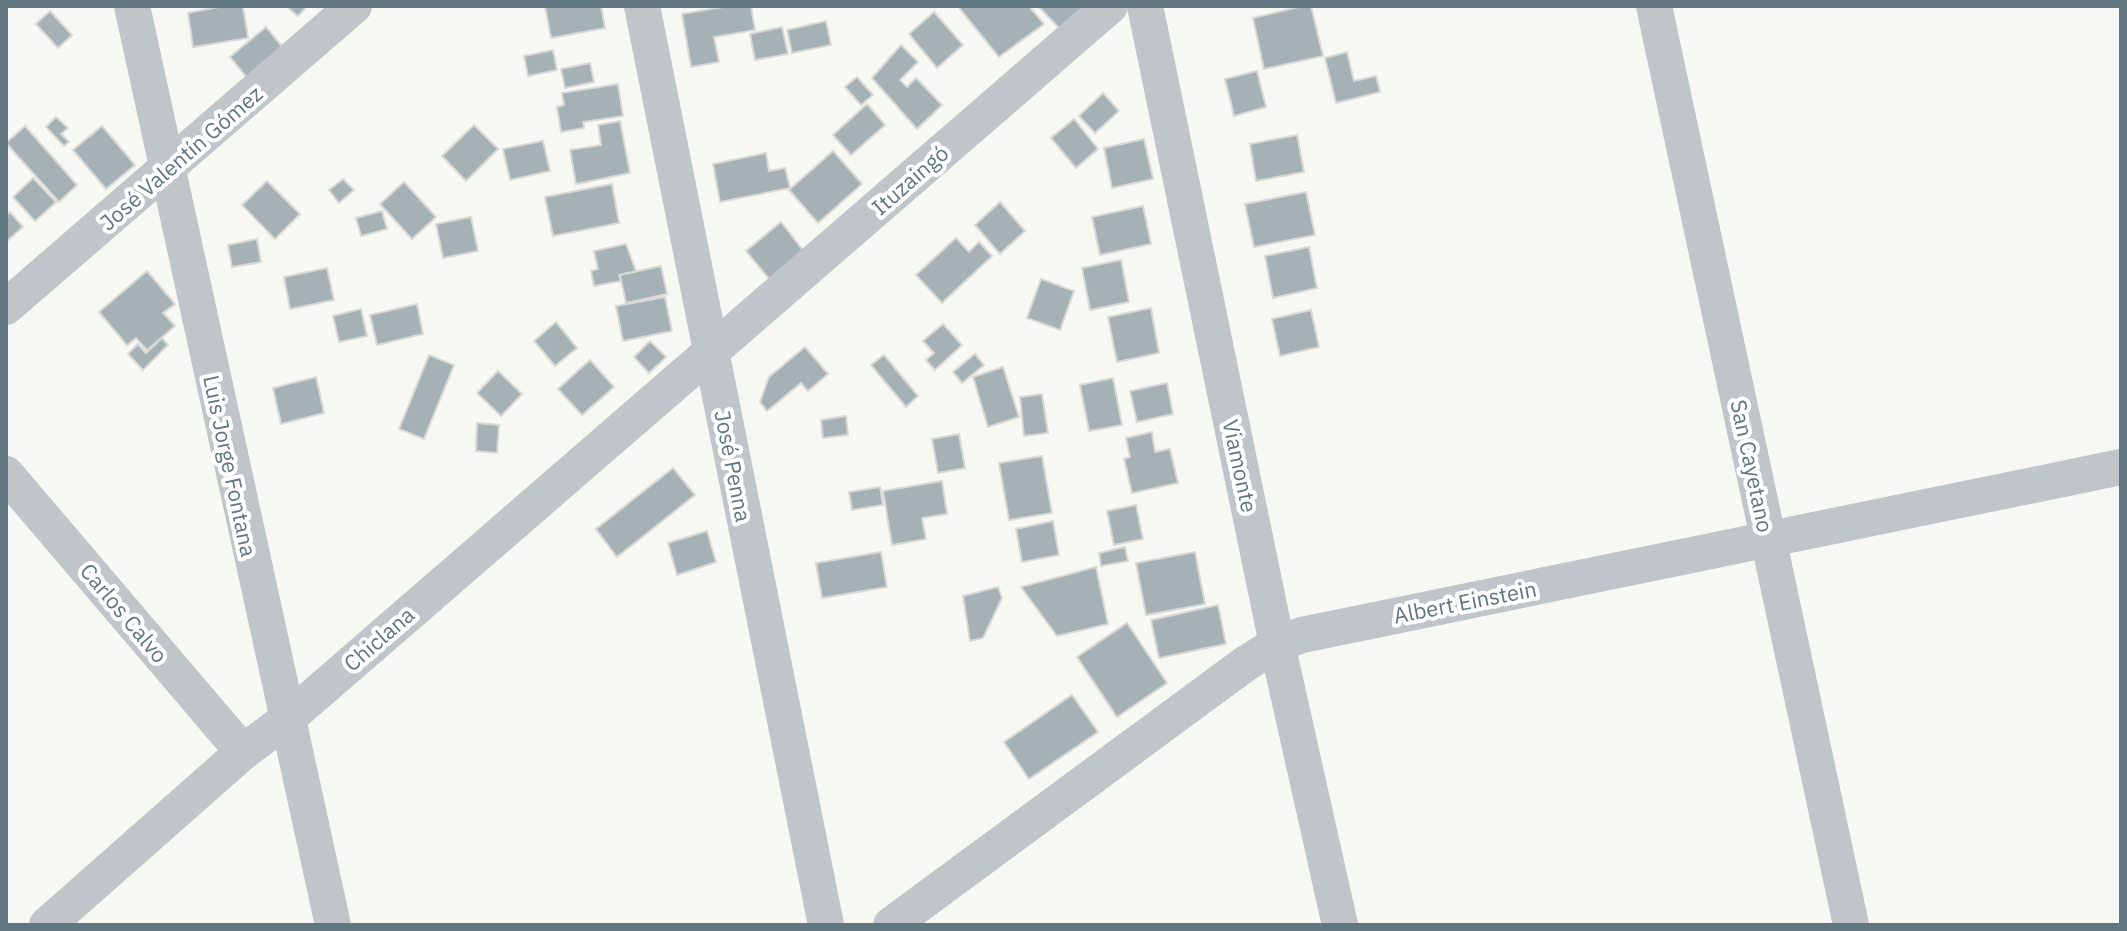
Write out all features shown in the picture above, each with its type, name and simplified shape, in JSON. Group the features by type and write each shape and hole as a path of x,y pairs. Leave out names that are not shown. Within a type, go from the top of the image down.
{"street":[{"name":"Luis Jorge Fontana","path":"132,6 165,173 333,925"},
{"name":"José Valentín Gómez","path":"6,307 165,173 354,6"},
{"name":"José Penna","path":"642,6 826,925"},
{"name":"Ituzaingó","path":"711,353 1110,6"},
{"name":"Viamonte","path":"1145,6 1277,644 1340,925"},
{"name":"San Cayetano","path":"1654,6 1851,925"},
{"name":"Chiclana","path":"47,925 243,752 286,720 711,353"},
{"name":"Albert Einstein","path":"891,925 1245,664 1277,644 1302,635 2121,467"},
{"name":"Carlos Calvo","path":"6,474 243,752"}],"building":[{"path":"243,6 248,38 193,47 188,13"},
{"path":"286,6 307,6 298,16"},
{"path":"545,6 601,6 605,28 551,38"},
{"path":"729,6 751,6 755,30 714,37 719,62 691,67 682,14"},
{"path":"1029,6 1044,24 999,57 959,8"},
{"path":"1038,6 1081,6 1084,9 1062,31"},
{"path":"1311,6 1323,56 1264,69 1253,18"},
{"path":"50,11 72,35 58,48 36,24"},
{"path":"934,12 963,45 937,68 909,34"},
{"path":"826,21 831,45 792,53 787,30"},
{"path":"266,27 285,50 249,80 230,57"},
{"path":"782,27 788,54 755,60 750,34"},
{"path":"901,45 918,62 900,80 907,87 916,78 942,105 917,129 872,78"},
{"path":"553,50 557,70 528,76 524,56"},
{"path":"1347,52 1354,81 1376,76 1380,92 1336,103 1325,58"},
{"path":"590,63 594,82 565,88 561,69"},
{"path":"1257,71 1266,107 1234,116 1225,79"},
{"path":"857,77 873,95 861,105 845,87"},
{"path":"618,84 623,116 583,122 584,128 561,132 557,107 564,105 562,93"},
{"path":"1103,93 1119,111 1095,133 1079,116"},
{"path":"867,104 885,125 851,155 833,135"},
{"path":"56,117 68,128 61,134 69,142 64,146 46,127"},
{"path":"1074,119 1098,149 1076,168 1051,138"},
{"path":"620,121 630,173 576,184 570,150 601,145 598,125"},
{"path":"474,125 498,149 466,181 442,156"},
{"path":"25,126 77,185 59,202 6,143"},
{"path":"102,126 135,165 106,189 73,150"},
{"path":"1297,135 1304,172 1256,181 1250,144"},
{"path":"1144,139 1153,179 1112,188 1104,148"},
{"path":"543,141 550,171 510,180 503,149"},
{"path":"833,151 862,184 818,223 789,190"},
{"path":"766,153 769,171 785,168 790,188 720,202 713,164"},
{"path":"33,178 56,202 35,221 13,197"},
{"path":"343,179 354,190 339,203 329,190"},
{"path":"267,181 300,214 275,239 242,205"},
{"path":"404,182 436,217 412,239 380,204"},
{"path":"612,184 619,223 553,236 545,197"},
{"path":"1306,192 1315,235 1254,247 1245,204"},
{"path":"1000,202 1025,231 1000,254 975,225"},
{"path":"1143,206 1151,244 1100,255 1092,217"},
{"path":"382,211 387,229 361,236 356,218"},
{"path":"10,212 23,227 6,242 6,216"},
{"path":"471,217 478,251 443,258 436,224"},
{"path":"781,222 805,253 771,281 746,251"},
{"path":"956,238 969,252 979,242 992,256 942,303 916,275"},
{"path":"257,239 261,262 232,267 228,245"},
{"path":"626,244 636,271 619,275 621,281 594,286 591,271 598,269 594,251"},
{"path":"1309,247 1317,288 1273,298 1265,256"},
{"path":"1121,260 1129,302 1090,310 1082,268"},
{"path":"661,266 667,294 626,303 620,275"},
{"path":"327,268 334,300 290,309 284,277"},
{"path":"147,271 175,304 163,313 175,326 147,350 136,338 127,345 99,312"},
{"path":"1041,279 1074,291 1060,330 1027,318"},
{"path":"665,297 672,331 623,341 616,306"},
{"path":"417,304 423,334 377,345 370,315"},
{"path":"1151,308 1159,353 1117,362 1108,317"},
{"path":"361,309 367,336 339,342 333,316"},
{"path":"1311,310 1319,347 1280,356 1272,319"},
{"path":"556,322 577,348 555,366 534,341"},
{"path":"943,324 962,345 935,370 926,360 934,353 923,341"},
{"path":"162,338 168,345 143,370 128,354 138,344 146,353"},
{"path":"650,341 666,357 649,373 634,357"},
{"path":"805,347 828,374 808,391 801,383 767,411 760,402 769,377"},
{"path":"975,354 984,365 962,383 953,372"},
{"path":"429,355 454,365 424,439 399,429"},
{"path":"884,355 918,396 906,407 871,365"},
{"path":"590,360 614,387 582,415 558,389"},
{"path":"1003,367 1019,417 988,427 973,377"},
{"path":"498,371 522,394 501,416 477,393"},
{"path":"316,377 324,413 281,424 273,388"},
{"path":"1113,378 1122,425 1089,431 1080,385"},
{"path":"1167,383 1173,414 1137,422 1130,391"},
{"path":"1042,394 1048,433 1024,436 1020,397"},
{"path":"846,416 848,435 823,438 821,420"},
{"path":"477,423 499,425 497,453 476,451"},
{"path":"1152,432 1155,452 1170,449 1178,483 1132,493 1124,459 1130,457 1126,438"},
{"path":"959,434 965,468 938,473 932,439"},
{"path":"1042,456 1052,513 1009,520 999,463"},
{"path":"673,468 695,495 617,557 596,529"},
{"path":"942,481 947,514 922,518 926,539 892,545 883,491"},
{"path":"880,487 883,505 852,510 849,492"},
{"path":"1136,505 1143,539 1114,545 1107,511"},
{"path":"1053,521 1059,555 1022,562 1016,529"},
{"path":"707,531 716,562 677,575 668,543"},
{"path":"1125,547 1128,561 1101,566 1099,553"},
{"path":"881,552 887,587 822,598 816,563"},
{"path":"1195,552 1205,604 1146,615 1136,563"},
{"path":"1096,567 1108,624 1057,636 1021,587"},
{"path":"998,587 1002,598 983,638 970,641 963,596"},
{"path":"1218,605 1226,644 1159,658 1151,620"},
{"path":"1127,623 1167,683 1117,717 1077,657"},
{"path":"1072,695 1098,732 1029,779 1004,742"}]}
